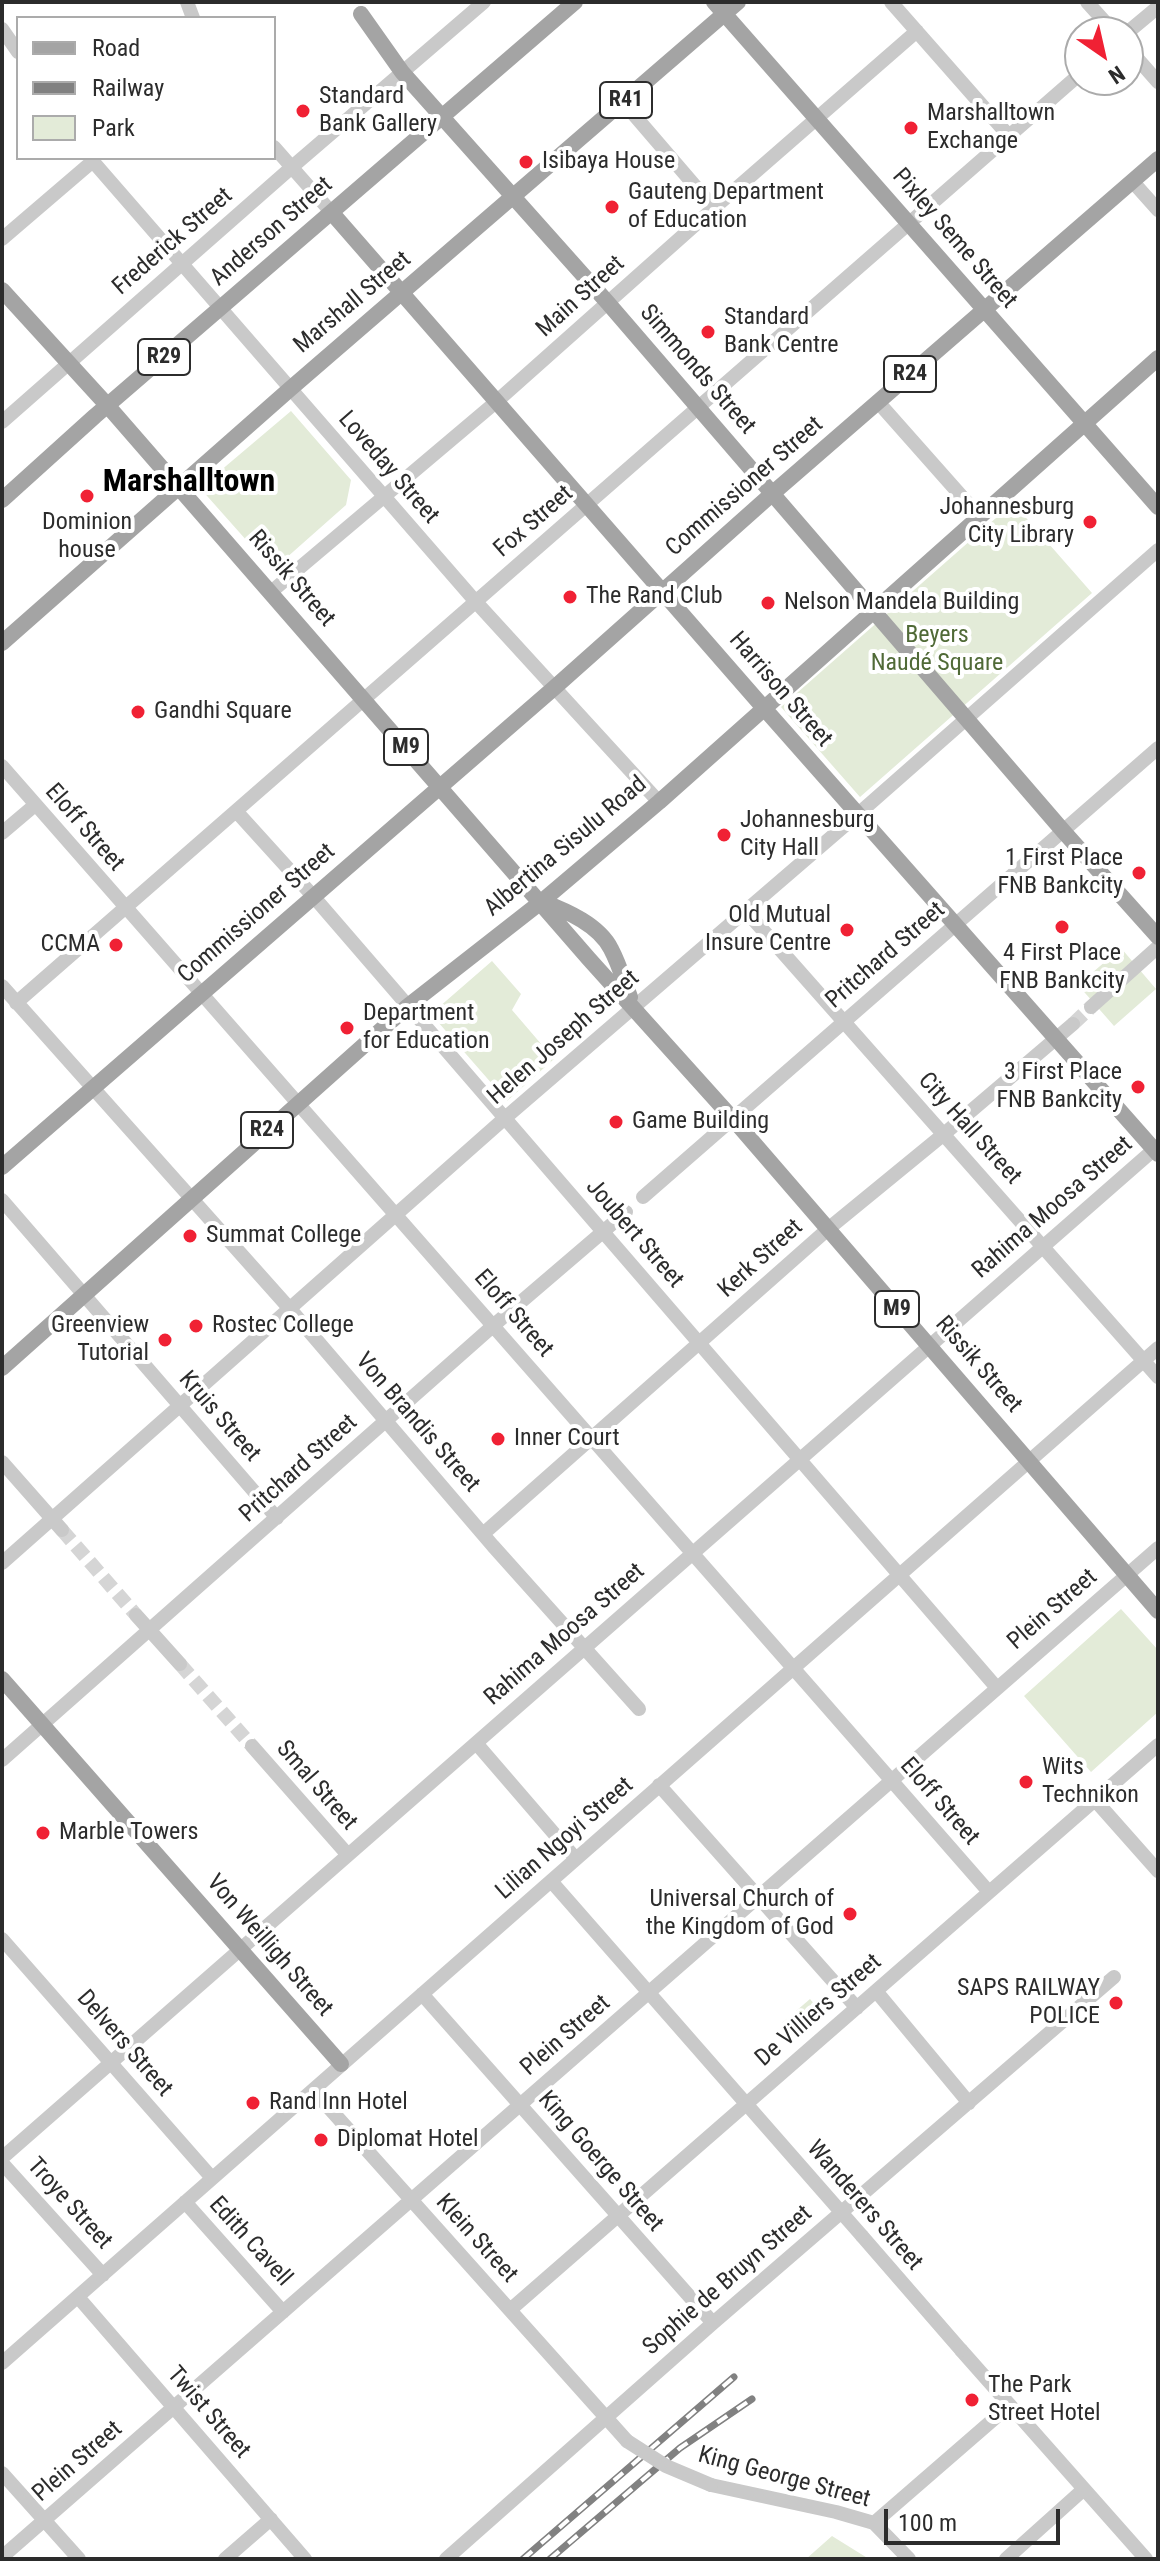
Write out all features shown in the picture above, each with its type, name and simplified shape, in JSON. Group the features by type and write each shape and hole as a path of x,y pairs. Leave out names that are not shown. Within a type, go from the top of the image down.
{"main road":[{"name":"Anderson Street","path":"2,500 107,405 575,2"},
{"name":"Marshall Street","path":"2,643 623,102 720,8 738,2"},
{"name":"Pixley Seme Street","path":"720,8 1158,507"},
{"name":"Simmonds Street","path":"358,9 402,72 608,303 1158,937"},
{"name":"Commissioner Street","path":"2,1167 1158,159"},
{"name":"Harrison Street","path":"332,213 857,815 1157,1150"},
{"name":"Rissik Street","path":"2,290 107,405 589,959 733,1119 1158,1611"},
{"name":"Albertina Sisulu Road","path":"2,1368 408,1006 541,902 659,802 1158,358"},
{"name":"Rissik Street","path":"541,902 559,908 602,936 611,948 634,1007"},
{"name":"Von Weilligh Street","path":"2,1679 341,2064"}],"street":[{"name":"Frederick Street","path":"2,422 484,2"},
{"path":"891,2 1009,136"},
{"path":"2,29 16,49"},
{"name":"Main Street","path":"271,592 496,402 917,31"},
{"path":"1144,66 1158,82"},
{"name":"Fox Street","path":"16,1003 1064,88"},
{"path":"623,102 714,208"},
{"name":"Harrison Street","path":"276,149 332,213"},
{"path":"2,239 91,160"},
{"name":"Loveday Street","path":"91,160 476,602 659,802"},
{"path":"1133,182 1158,210"},
{"path":"878,402 979,516"},
{"name":"Helen Joseph Street","path":"2,1563 57,1524 179,1406 1158,550"},
{"name":"Pritchard Street","path":"643,1197 1158,748"},
{"name":"Eloff Street","path":"2,766 989,1892"},
{"path":"2,833 35,805"},
{"name":"Joubert Street","path":"236,811 313,896 997,1688"},
{"name":"City Hall Street","path":"746,911 1158,1377"},
{"path":"1091,1007 1158,947"},
{"name":"Von Brandis Street","path":"2,986 290,1309 583,1649 639,1709"},
{"name":"Kerk Street","path":"483,1534 828,1229 1073,1024"},
{"name":"Rahima Moosa Street","path":"2,2160 799,1459 1157,1150"},
{"name":"Kruis Street","path":"2,1200 277,1518"},
{"name":"Pritchard Street","path":"2,1760 626,1212"},
{"name":"Lilian Ngoyi Street","path":"2,2363 1158,1348"},
{"path":"2,1462 57,1524"},
{"name":"Plein Street","path":"2,2557 1158,1548"},
{"path":"136,1615 180,1664"},
{"path":"476,1743 576,1859"},
{"name":"De Villiers Street","path":"510,2310 1158,1745"},
{"name":"Smal Street","path":"252,1746 348,1855"},
{"path":"659,1785 857,2008"},
{"path":"1095,1800 1158,1871"},
{"name":"Wanderers Street","path":"551,1881 1146,2559"},
{"name":"Delvers Street","path":"4,1946 212,2178"},
{"name":"Sophie de Bruyn Street","path":"446,2559 713,2323 1114,1977"},
{"path":"876,1991 969,2103"},
{"name":"King Goerge Street","path":"422,1994 713,2323"},
{"name":"Klein Street","path":"313,2090 606,2417"},
{"name":"Troye Street","path":"2,2160 103,2275"},
{"name":"Edith Cavell","path":"185,2202 283,2312"},
{"name":"Twist Street","path":"78,2297 305,2559"},
{"path":"874,2523 1010,2405"},
{"name":"King George Street","path":"606,2417 627,2441 666,2466 711,2485 874,2523 909,2559"},
{"path":"2,2473 79,2559"},
{"path":"1006,2559 1084,2489"},
{"path":"225,2559 271,2519"}],"green space":[{"path":"291,411 351,480 346,505 285,559 263,559 200,488"},
{"name":"Beyers Naudé Square","path":"1013,503 1092,593 860,797 781,707"},
{"path":"1121,948 1156,989 1114,1026 1078,985"},
{"path":"492,961 521,994 512,1010 554,1059 507,1101 431,1014"},
{"path":"1121,1609 1158,1650 1158,1712 1091,1772 1024,1696"},
{"path":"810,1999 822,2013 794,2037 782,2023"},
{"path":"832,2536 869,2559 806,2559"}],"tunnel":[{"path":"1073,1024 1091,1007"},
{"path":"62,1530 136,1615"},
{"path":"180,1664 252,1746"}],"railway":[{"path":"523,2559 734,2377"},
{"path":"550,2559 680,2448 752,2399"}],"place":[{"name":"Standard Bank Gallery","path":"303,111"},
{"name":"Marshalltown Exchange","path":"911,128"},
{"name":"Isibaya House","path":"526,162"},
{"name":"Gauteng Department of Education","path":"612,207"},
{"name":"Standard Bank Centre","path":"708,332"},
{"name":"Dominion house","path":"87,496"},
{"name":"Johannesburg City Library","path":"1090,522"},
{"name":"The Rand Club","path":"570,597"},
{"name":"Nelson Mandela Building","path":"768,603"},
{"name":"Gandhi Square","path":"138,712"},
{"name":"Johannesburg City Hall","path":"724,835"},
{"name":"1 First Place FNB Bankcity","path":"1139,873"},
{"name":"4 First Place FNB Bankcity","path":"1062,927"},
{"name":"Old Mutual Insure Centre","path":"847,930"},
{"name":"CCMA","path":"116,945"},
{"name":"Department for Education","path":"347,1028"},
{"name":"3 First Place FNB Bankcity","path":"1138,1087"},
{"name":"Game Building","path":"616,1122"},
{"name":"Summat College","path":"190,1236"},
{"name":"Rostec College","path":"196,1326"},
{"name":"Greenview Tutorial","path":"165,1340"},
{"name":"Inner Court","path":"498,1439"},
{"name":"Wits Technikon","path":"1026,1782"},
{"name":"Marble Towers","path":"43,1833"},
{"name":"Universal Church of the Kingdom of God","path":"850,1914"},
{"name":"SAPS RAILWAY POLICE","path":"1116,2003"},
{"name":"Rand Inn Hotel","path":"253,2103"},
{"name":"Diplomat Hotel","path":"321,2140"},
{"name":"The Park Street Hotel","path":"972,2400"}],"district":[{"name":"Marshalltown","path":"189,483"}]}
